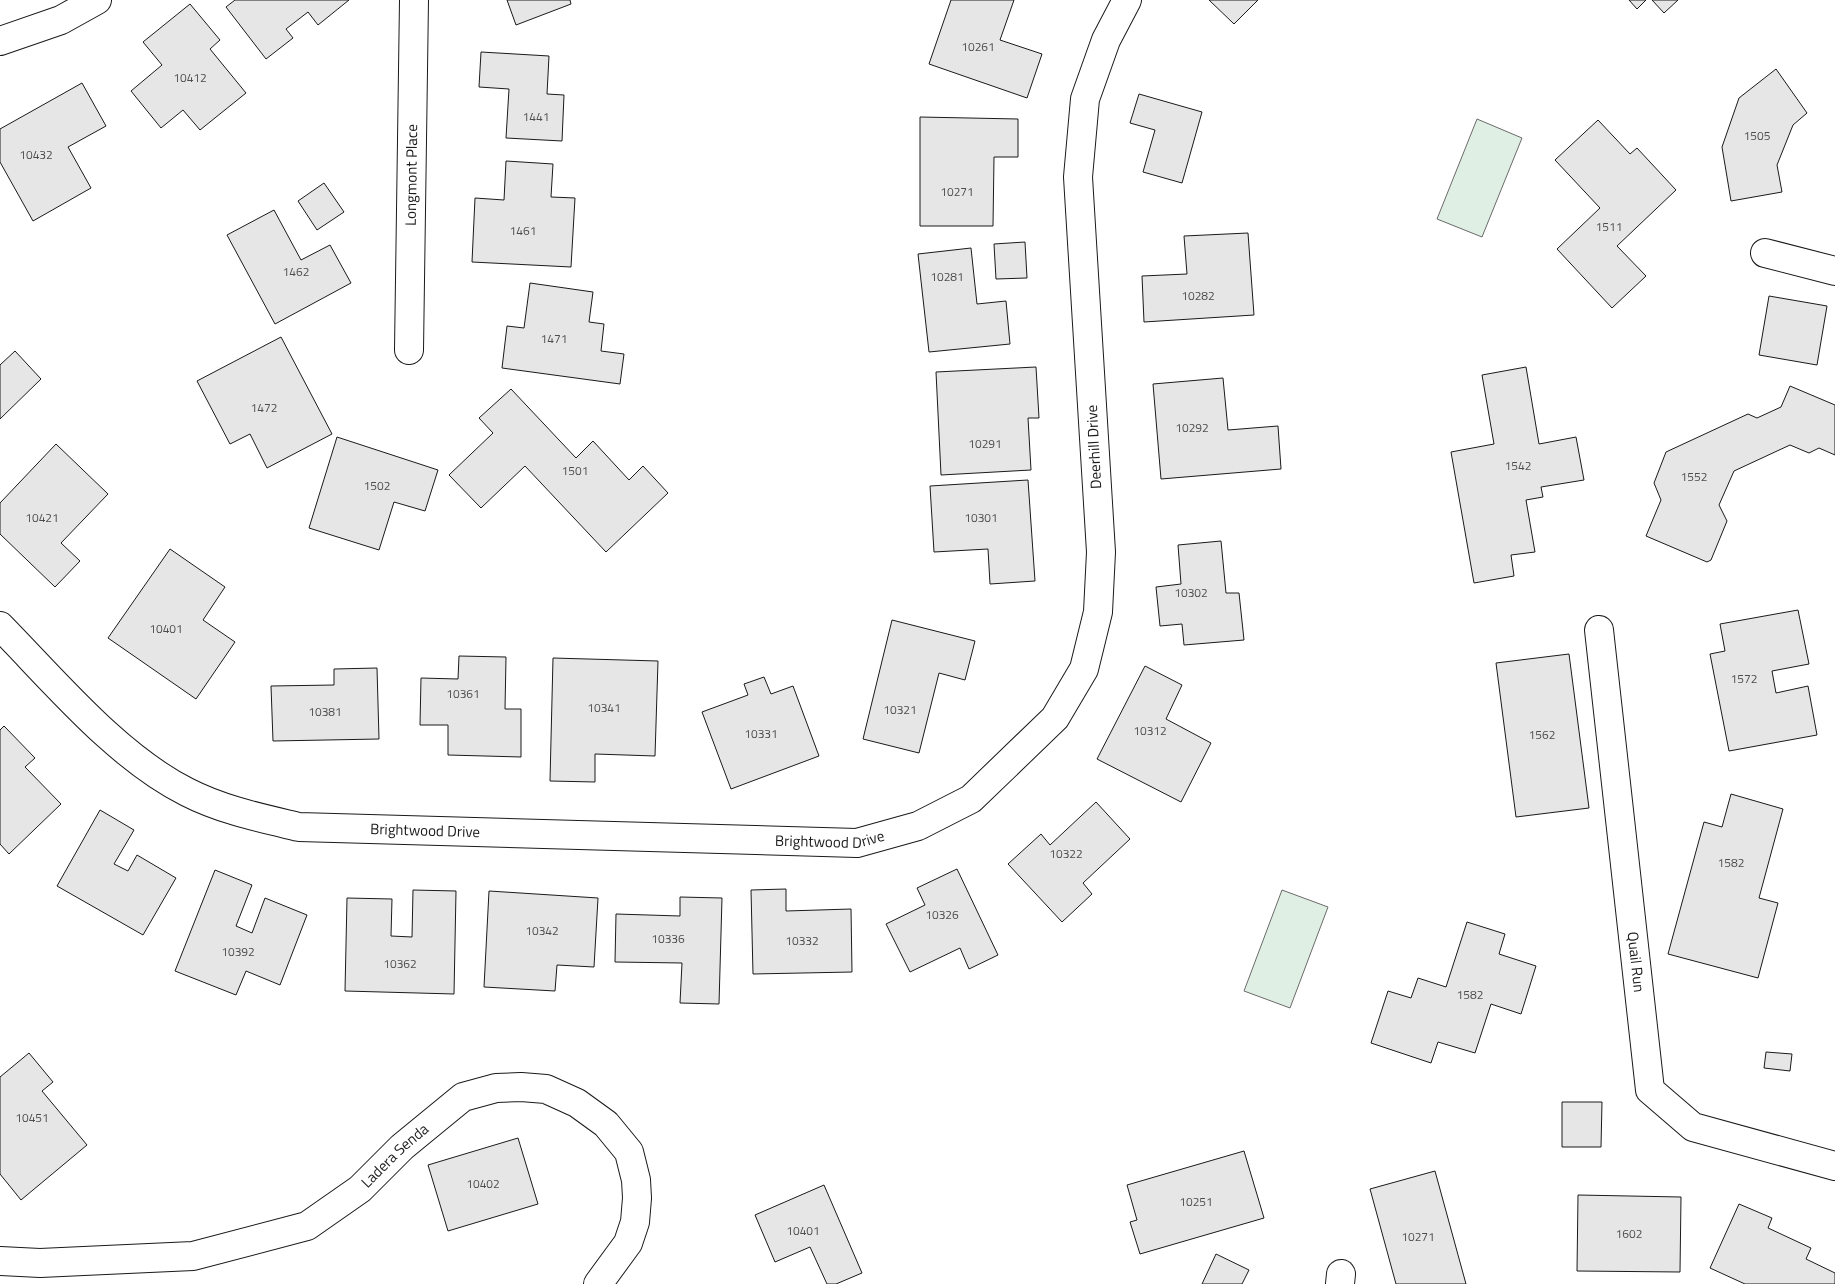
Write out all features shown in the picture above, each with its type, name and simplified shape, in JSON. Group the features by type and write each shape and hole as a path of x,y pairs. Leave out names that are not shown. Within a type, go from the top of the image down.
{"street":[{"path":"0,41 61,20 96,0"},
{"name":"Longmont Place","path":"409,350 414,0"},
{"name":"Deerhill Drive","path":"918,826 971,799 1055,718 1084,669 1098,612 1101,552 1078,177 1085,99 1106,40 1127,0"},
{"path":"1765,253 1835,271"},
{"name":"Brightwood Drive","path":"0,626 121,750 186,792 243,814 299,827 857,843 918,826"},
{"name":"Quail Run","path":"1599,630 1650,1090 1693,1127 1835,1166"},
{"name":"Ladera Senda","path":"0,1261 40,1262 193,1256 307,1226 360,1189 402,1147 463,1097 496,1088 521,1086 546,1089 577,1103 606,1124 629,1152 636,1180 635,1222 628,1243 598,1284"}],"green space":[{"path":"1477,119 1522,138 1482,237 1437,219"},
{"path":"1282,890 1328,907 1290,1008 1244,991"}],"building":[{"path":"235,0 349,0 318,25 308,12 286,29 293,38 266,59 226,7"},
{"path":"507,0 570,0 571,4 516,25"},
{"path":"951,0 1014,0 1000,40 1042,54 1027,98 929,64"},
{"path":"1209,0 1258,0 1234,24"},
{"path":"1629,0 1646,0 1637,9"},
{"path":"1652,0 1678,0 1664,13"},
{"path":"190,4 220,40 210,49 246,93 200,130 183,110 161,128 131,91 162,65 143,42"},
{"path":"481,52 549,56 547,94 564,95 562,141 506,138 509,89 479,87"},
{"path":"1776,69 1807,113 1793,125 1777,165 1782,192 1731,201 1722,147 1739,98"},
{"path":"82,83 106,126 68,147 91,188 33,221 0,162 0,129"},
{"path":"1139,94 1202,112 1182,183 1143,172 1155,130 1130,123"},
{"path":"920,117 1018,119 1018,157 994,157 993,226 920,226"},
{"path":"1598,120 1630,154 1637,148 1676,190 1617,246 1646,276 1612,308 1557,249 1600,208 1555,160"},
{"path":"506,161 553,164 551,197 575,198 571,267 472,262 475,198 504,200"},
{"path":"324,183 344,212 317,230 298,201"},
{"path":"274,210 301,260 330,245 351,283 275,324 227,235"},
{"path":"1248,233 1254,315 1144,322 1142,276 1187,274 1184,236"},
{"path":"1025,242 1027,278 996,279 994,244"},
{"path":"971,248 977,304 1006,301 1010,344 929,352 918,254"},
{"path":"530,283 593,292 589,322 604,324 601,351 624,354 620,384 502,368 507,326 524,328"},
{"path":"1769,296 1827,306 1817,365 1759,355"},
{"path":"281,337 332,434 267,468 250,434 230,444 197,381"},
{"path":"15,351 41,379 0,419 0,365"},
{"path":"1036,367 1039,418 1028,418 1031,470 941,475 936,372"},
{"path":"1526,367 1539,444 1576,437 1584,480 1541,487 1543,497 1526,500 1535,552 1511,555 1514,576 1474,583 1451,452 1494,444 1482,375"},
{"path":"1223,378 1228,430 1278,426 1281,469 1161,479 1153,384"},
{"path":"1790,386 1835,405 1835,455 1819,448 1809,453 1790,445 1734,471 1719,505 1727,521 1711,560 1707,562 1646,536 1661,500 1654,483 1666,452 1748,414 1757,418 1781,407"},
{"path":"511,389 576,458 593,441 629,480 643,466 668,493 606,552 525,466 481,508 449,475 493,433 479,418"},
{"path":"337,437 438,470 425,511 394,502 379,550 309,528"},
{"path":"56,444 108,494 61,543 80,561 55,587 0,534 0,503"},
{"path":"1028,480 1035,581 990,584 988,549 934,552 930,486"},
{"path":"1221,541 1226,593 1239,593 1244,640 1184,645 1182,624 1160,626 1156,587 1181,584 1178,545"},
{"path":"170,549 225,587 203,620 235,642 196,699 108,638"},
{"path":"1798,610 1809,664 1772,671 1776,693 1808,686 1817,735 1729,751 1710,654 1725,651 1720,624"},
{"path":"892,620 975,641 965,680 939,673 919,753 863,739"},
{"path":"1569,654 1589,808 1516,817 1496,663"},
{"path":"459,656 506,657 505,709 521,709 521,757 448,755 448,725 420,725 421,678 458,679"},
{"path":"553,658 658,661 655,756 595,754 595,782 550,781"},
{"path":"1145,666 1182,685 1166,719 1211,743 1181,802 1097,759"},
{"path":"377,668 379,739 273,741 271,686 334,685 334,669"},
{"path":"764,677 771,694 793,686 819,756 731,789 702,712 748,695 744,684"},
{"path":"4,726 35,758 25,767 61,804 9,854 0,844 0,730"},
{"path":"1731,794 1783,809 1759,898 1778,903 1758,978 1668,954 1704,822 1722,827"},
{"path":"1096,802 1130,839 1083,883 1092,894 1062,922 1008,864 1041,834 1050,845"},
{"path":"100,810 134,830 114,864 128,871 137,855 176,878 143,935 57,886"},
{"path":"957,869 998,955 969,969 960,948 910,972 886,924 925,905 917,888"},
{"path":"215,870 252,885 236,926 252,933 265,898 307,915 280,985 246,971 236,995 175,971"},
{"path":"786,889 786,911 851,909 852,972 753,974 751,890"},
{"path":"413,890 456,891 454,994 345,991 347,898 392,899 391,936 412,937"},
{"path":"489,891 598,898 594,967 557,965 555,991 484,987"},
{"path":"680,897 722,898 719,1004 680,1003 682,963 615,962 616,914 680,916"},
{"path":"1467,922 1505,934 1499,954 1536,966 1521,1014 1491,1004 1475,1053 1438,1042 1431,1063 1371,1043 1388,991 1411,998 1418,978 1446,987"},
{"path":"1766,1052 1792,1054 1790,1071 1764,1068"},
{"path":"29,1053 53,1082 42,1091 87,1145 21,1200 0,1174 0,1077"},
{"path":"1562,1102 1602,1102 1601,1147 1562,1147"},
{"path":"518,1138 538,1204 448,1231 428,1165"},
{"path":"1244,1151 1264,1218 1140,1254 1130,1222 1137,1220 1127,1185"},
{"path":"1435,1171 1466,1284 1396,1284 1370,1189"},
{"path":"824,1185 862,1273 836,1284 827,1284 810,1247 775,1262 755,1215"},
{"path":"1578,1195 1681,1197 1680,1272 1577,1271"},
{"path":"1739,1204 1772,1218 1768,1228 1811,1248 1806,1259 1835,1273 1835,1284 1745,1284 1710,1268"},
{"path":"1216,1254 1249,1270 1242,1284 1202,1284"}]}
